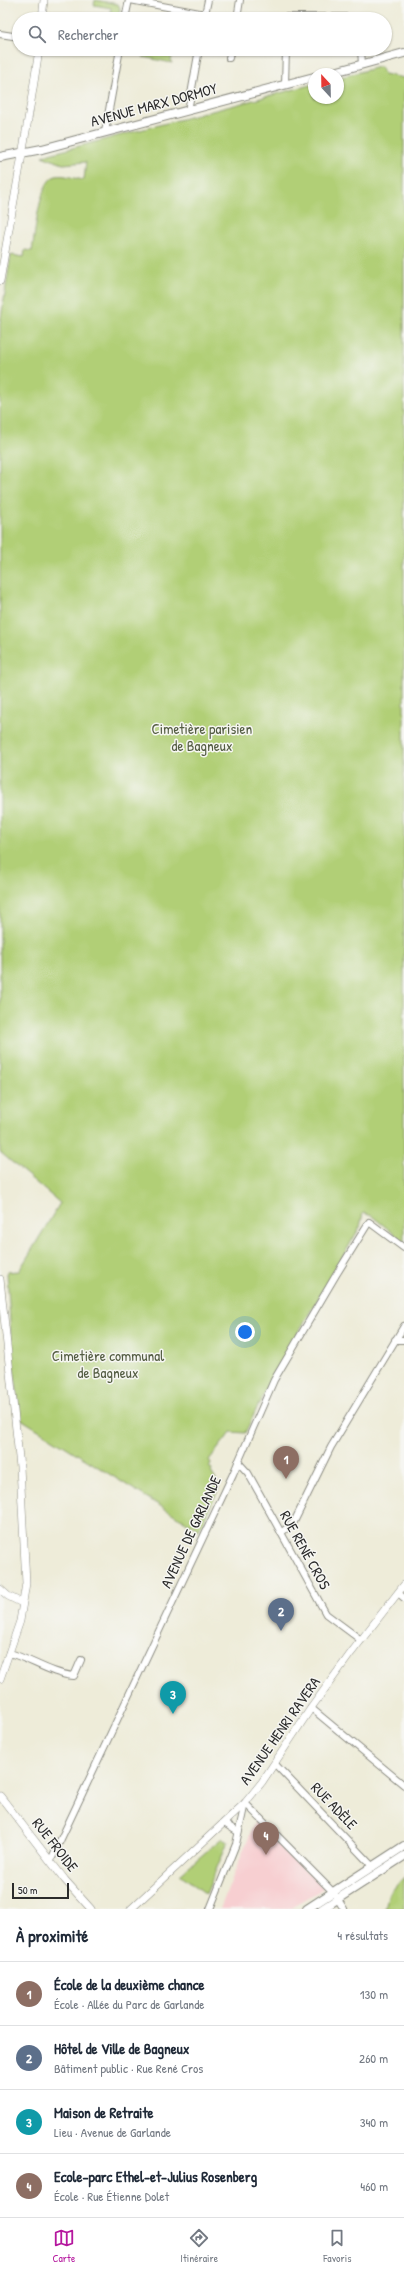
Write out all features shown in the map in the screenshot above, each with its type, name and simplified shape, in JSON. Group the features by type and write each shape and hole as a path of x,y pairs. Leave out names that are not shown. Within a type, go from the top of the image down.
{"main road":[{"path":"344,70 404,53"},
{"name":"AVENUE MARX DORMOY","path":"0,157 24,153 308,79"},
{"path":"307,1909 404,1846"},
{"path":"322,1909 339,1900 404,1856"}],"street":[{"path":"43,12 44,0"},
{"path":"126,12 129,0 183,12"},
{"path":"206,12 208,0"},
{"path":"238,12 240,0"},
{"path":"0,34 12,36"},
{"path":"0,281 19,169 24,153 38,56"},
{"path":"106,132 119,56"},
{"path":"188,110 198,56"},
{"path":"285,85 286,56"},
{"path":"361,56 362,65"},
{"name":"AVENUE DE GARLANDE","path":"51,1860 238,1462 277,1374 369,1222 404,1248"},
{"path":"0,1279 20,1467 26,1583 20,1621 0,1679"},
{"path":"281,1532 294,1522 331,1447 404,1326"},
{"path":"395,1340 404,1340"},
{"name":"RUE RENÉ CROS","path":"238,1462 248,1473 326,1614 361,1640"},
{"name":"AVENUE HENRI RAVERA","path":"210,1909 236,1844 245,1803 275,1764 311,1708 404,1585"},
{"path":"0,1589 8,1596 22,1603"},
{"path":"398,1593 404,1598"},
{"path":"9,1653 24,1657 62,1675 74,1676 81,1660"},
{"path":"311,1708 404,1786"},
{"name":"RUE ADÈLE","path":"275,1764 373,1867"},
{"name":"RUE FROIDE","path":"0,1796 91,1909"},
{"path":"131,1909 245,1803 333,1892 344,1909"},
{"path":"224,1823 238,1832"}],"shaded area":[{"path":"255,1821 324,1888 289,1909 220,1909"}],"green space":[{"path":"95,0 118,4 120,12 111,12 111,8 94,5"},
{"path":"172,56 172,63 143,57"},
{"name":"Cimetière parisien de Bagneux","path":"381,67 384,74 404,78 404,1242 372,1216 363,1213 360,1227 270,1381 245,1433 231,1432 209,1460 211,1463 209,1467 212,1469 211,1472 219,1485 199,1530 21,1419 12,1354 7,1272 19,1271 60,1203 0,1152 0,324 11,255 24,257 25,250 32,251 36,221 42,197 50,179 56,176 66,176 84,180 86,162 63,164 42,156 308,86 308,104 344,104 344,76"},
{"path":"222,1838 228,1841 206,1894 180,1874"},
{"path":"404,1877 404,1909 385,1909 388,1895"}],"place":[{"name":"École de la deuxième chance","path":"286,1479"},
{"name":"Hôtel de Ville de Bagneux","path":"281,1631"},
{"name":"Maison de Retraite","path":"173,1714"},
{"name":"Ecole-parc Ethel-et-Julius Rosenberg","path":"266,1855"}],"park label":[{"name":"Cimetière communal de Bagneux","path":"108,1364"}]}
